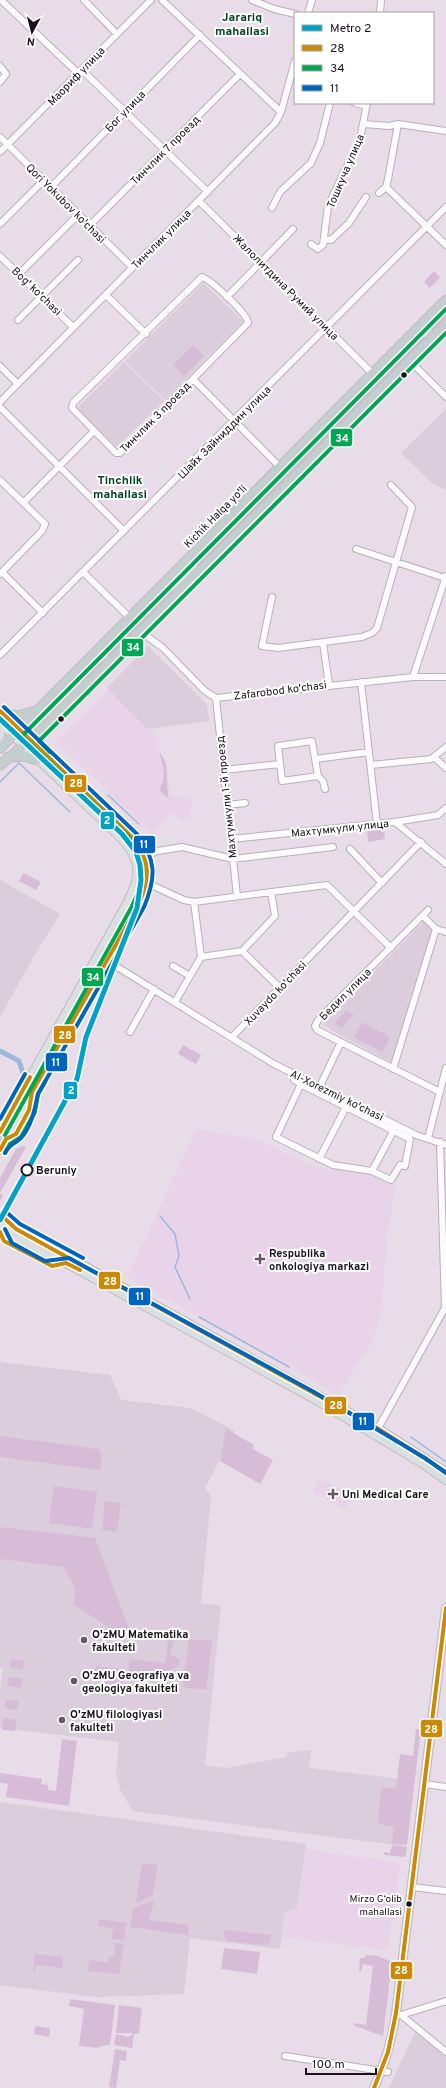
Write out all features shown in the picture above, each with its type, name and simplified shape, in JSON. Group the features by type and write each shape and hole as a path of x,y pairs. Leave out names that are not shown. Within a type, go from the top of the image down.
{"highway":[{"name":"Kichik Halqa yo'li","path":"0,748 446,300"},
{"path":"0,765 26,742 39,733 195,574 446,324"},
{"path":"421,326 432,338"},
{"path":"184,563 190,567 195,574"},
{"path":"100,648 102,657 111,660"},
{"path":"2,712 19,716 38,710"},
{"path":"8,757 26,756 37,760"}],"main road":[{"path":"0,1150 139,904 147,883 148,868 145,856 133,838 26,742 16,732 2,712"},
{"path":"0,723 16,732"},
{"path":"0,728 0,743"},
{"path":"0,1132 106,942 136,884 138,873 136,861 122,839 37,760 26,742"},
{"path":"106,942 106,960"},
{"path":"92,967 106,960"},
{"path":"0,1214 16,1229"},
{"path":"0,1221 376,1431 446,1472"},
{"path":"0,1230 66,1263 376,1431 446,1480"},
{"path":"380,2088 399,2014 427,1784 446,1608"},
{"path":"427,1784 446,1648"},
{"path":"374,2088 385,2071"}],"street":[{"path":"1,0 125,110 208,192"},
{"path":"84,0 117,34"},
{"name":"Маориф улица","path":"0,152 151,0"},
{"path":"162,0 281,112"},
{"path":"252,0 274,9 294,14"},
{"path":"308,12 312,0"},
{"path":"380,12 381,0"},
{"name":"Бог улица","path":"50,188 200,35"},
{"name":"Тинчлик улица","path":"0,402 275,123 281,112 294,65"},
{"path":"0,66 6,74 0,82"},
{"name":"Тинчлик 7 проезд","path":"89,226 240,74"},
{"path":"288,87 294,89"},
{"path":"272,208 280,192 312,162 320,143 330,104"},
{"name":"Тошкуча улица","path":"324,238 328,206 360,139 364,124 366,104"},
{"path":"364,124 390,126 398,124 446,131"},
{"path":"379,193 386,187 398,124"},
{"name":"Qori Yokubov ko'chasi","path":"0,137 50,188 132,267"},
{"path":"0,224 43,181"},
{"path":"386,187 446,246"},
{"path":"311,244 320,249 323,245 324,238 331,240 349,223 366,196"},
{"name":"Жалолитдина Румий улица","path":"199,201 373,374"},
{"name":"Шайх Зайниддин улица","path":"0,655 234,422 446,207"},
{"path":"19,274 78,215"},
{"path":"227,297 293,229"},
{"name":"Bog' ko'chasi","path":"0,256 73,327"},
{"path":"18,320 43,297 78,260"},
{"name":"Тинчлик 3 проезд","path":"199,278 206,279 227,297 247,317 249,322 120,453 116,453 72,408 73,403 146,334 199,278"},
{"path":"106,295 146,334"},
{"path":"410,360 446,397"},
{"path":"0,366 18,384"},
{"path":"192,379 280,467"},
{"path":"0,407 124,530"},
{"path":"24,502 94,431"},
{"path":"0,480 44,522 44,526 1,573 43,613"},
{"path":"272,597 262,646 278,648 323,643 362,637 372,633 377,628 394,562 412,507 391,485"},
{"path":"356,549 446,577 412,677"},
{"path":"83,572 130,618"},
{"path":"439,597 446,600"},
{"path":"140,630 163,648 205,691 216,698"},
{"path":"323,643 329,685"},
{"name":"Zafarobod ko'chasi","path":"216,698 412,677 446,677"},
{"path":"361,682 377,824"},
{"name":"Махтумкули 1-й проезд","path":"216,698 237,896"},
{"path":"318,776 282,781 277,747 280,745 312,741 318,776 323,781 325,789"},
{"path":"371,765 435,758 446,747"},
{"path":"315,759 369,752"},
{"path":"435,758 446,768"},
{"path":"224,770 280,764"},
{"path":"227,805 245,803"},
{"name":"Махтумкули улица","path":"231,839 395,822 438,815 446,808"},
{"path":"395,822 446,864"},
{"name":"Xuvaydo ko'chasi","path":"232,1037 421,842"},
{"path":"145,856 158,851 182,847 233,859 333,848"},
{"path":"350,849 382,883"},
{"path":"147,883 184,900 194,902 327,885 391,948"},
{"path":"201,957 242,951 275,916 271,892"},
{"path":"175,1002 201,957 194,902"},
{"name":"Бедил улица","path":"428,910 315,1024 317,1030 438,1092"},
{"path":"423,916 436,929 446,932"},
{"path":"393,1069 436,929"},
{"path":"242,951 280,988"},
{"path":"106,960 232,1037"},
{"path":"173,966 190,976"},
{"path":"130,1032 154,989"},
{"name":"Al-Xorezmiy ko'chasi","path":"232,1037 274,1064 416,1135 446,1145"},
{"path":"320,1086 341,1042"},
{"path":"428,1138 438,1092 446,1068"},
{"path":"296,1074 294,1080 300,1084 410,1139 405,1166 400,1165 391,1180 372,1171 333,1165 276,1137 300,1084"},
{"path":"319,1159 346,1107"},
{"path":"372,1171 394,1130"},
{"path":"376,1431 444,1311 444,1195 440,1142"},
{"path":"427,1784 446,1786"},
{"path":"415,1887 446,1891"},
{"path":"399,2014 446,2001"},
{"path":"399,2014 446,2052"},
{"path":"285,2056 385,2071"}],"shaded area":[{"path":"434,271 440,277 430,288 424,282"},
{"path":"203,283 243,321 165,400 125,361"},
{"path":"446,305 446,317 432,331 426,325"},
{"path":"420,332 425,338 197,567 191,561"},
{"path":"193,345 204,356 184,376 173,365"},
{"path":"124,362 164,401 117,447 77,408"},
{"path":"446,409 446,490 433,484 401,453"},
{"path":"186,569 188,571 173,587 172,592 109,656 103,650 173,579 177,578"},
{"path":"148,646 207,705 209,721 147,729 107,688"},
{"path":"96,656 102,662 82,682 76,676"},
{"path":"69,682 74,687 37,726 32,720"},
{"path":"109,690 160,740 156,744 167,762 170,797 193,799 189,819 183,822 171,812 151,833 56,741"},
{"path":"43,741 136,828 132,832 40,744"},
{"path":"159,751 166,764 168,798 160,791 164,771"},
{"path":"384,828 385,839 368,842 367,830"},
{"path":"23,873 41,882 36,890 19,881"},
{"path":"0,880 60,914 34,956 0,1017"},
{"path":"423,922 433,929 391,1062 334,1032 323,1024"},
{"path":"346,1010 353,1015 342,1028 335,1023"},
{"path":"362,1022 390,1037 382,1052 354,1037"},
{"path":"183,1045 201,1055 196,1064 178,1054"},
{"name":"Respublika onkologiya markazi","path":"196,1130 252,1138 323,1169 372,1174 396,1186 387,1237 382,1302 378,1326 364,1357 362,1356 339,1395 127,1277"},
{"path":"23,1146 26,1147 0,1193 0,1178 16,1149"},
{"path":"0,1193 3,1195 0,1201"},
{"path":"0,1362 110,1375 121,1400 191,1408 235,1431 205,1488 211,1496 201,1603 221,1606 205,1765 226,1768 287,1757 287,1753 311,1750 309,1768 410,1780 403,1846 133,1811 121,1792 116,1774 119,1742 0,1728 0,1689 3,1669 0,1668"},
{"path":"226,1429 254,1445 253,1449 273,1460 260,1484 220,1461"},
{"path":"0,1436 99,1449 102,1459 100,1470 0,1457"},
{"name":"Uni Medical Care","path":"321,1478 352,1496 345,1509 313,1492"},
{"path":"54,1486 97,1492 92,1529 49,1523"},
{"path":"105,1501 121,1503 117,1532 102,1530"},
{"path":"0,1527 95,1538 130,1632 113,1630 74,1605 75,1588 64,1567 0,1559"},
{"path":"169,1634 174,1639 170,1654 180,1660 178,1666 173,1669 127,1678 130,1659 165,1663"},
{"path":"189,1639 212,1641 206,1690 183,1687"},
{"path":"11,1659 24,1661 23,1670 10,1668"},
{"path":"96,1666 124,1669 123,1690 104,1687 106,1673 95,1671"},
{"path":"9,1677 22,1678 21,1688 8,1686"},
{"path":"6,1700 19,1701 17,1710 5,1708"},
{"path":"3,1718 17,1720 15,1731 2,1730"},
{"path":"416,1729 421,1729 407,1845 392,1843 394,1827 378,1824 381,1787 396,1789 400,1754 413,1756"},
{"path":"62,1739 77,1741 69,1806 6,1797 8,1784 0,1783 0,1773 42,1779 41,1784 48,1785 48,1790 56,1791"},
{"path":"0,1802 306,1844 297,1908 284,1913 280,1949 190,1938 184,1994 95,1997 0,1985"},
{"path":"392,1845 407,1847 405,1857 384,1855 384,1852 390,1853"},
{"path":"305,1849 400,1863 388,1950 281,1937 284,1913 297,1908"},
{"path":"142,1863 158,1865 153,1895 136,1903"},
{"path":"154,1901 149,1920 189,1925 188,1935 130,1927 133,1908"},
{"path":"99,1919 126,1923 124,1940 111,1939 113,1930 115,1929 98,1926"},
{"path":"224,1930 271,1935 270,1942 264,1945 227,1941 224,1937"},
{"path":"115,1943 124,1944 119,1974 88,1971 89,1960 108,1963 109,1956 114,1957"},
{"path":"224,1948 260,1952 257,1974 221,1969"},
{"path":"35,1954 63,1957 62,1968 36,1965 35,1972 33,1972"},
{"path":"365,1955 378,1956 392,1962 383,2036 355,2026 353,2023 366,2025 373,1966 363,1964 361,1971 359,1971 360,1958 365,1958"},
{"path":"70,1999 115,2005 110,2045 97,2048 79,2046 84,2009 69,2006"},
{"path":"119,2005 142,2008 139,2033 134,2034 132,2048 114,2045 116,2034 128,2037 132,2035 132,2033 116,2033"},
{"path":"35,2026 50,2028 49,2037 34,2034"},
{"path":"416,2030 446,2056 446,2088 389,2088"},
{"path":"115,2049 127,2051 126,2061 120,2060 116,2088 109,2087"}],"waterway":[{"path":"0,782 19,763 70,812"},
{"path":"108,795 139,824"},
{"path":"0,1051 19,1061 24,1076"},
{"path":"160,1216 175,1234 179,1256 175,1267 190,1299"},
{"path":"199,1317 289,1367"},
{"path":"411,1437 446,1462"}],"metro line":[{"name":"2","path":"0,719 122,834 136,852 140,865 141,880 137,908 86,1037 77,1079 0,1220"}],"transit line":[{"name":"34","path":"5,1135 131,908 140,888 142,879 139,854 127,835 22,736 446,309"},
{"name":"34","path":"50,752 39,741 446,333"},
{"name":"11","path":"4,707 137,834 144,843 148,852 152,869 151,887 144,907 38,1094 34,1112 27,1129 21,1138 11,1145 5,1153"},
{"name":"28","path":"0,711 133,838 143,855 147,870 147,878 139,904 32,1092 29,1110 16,1134 6,1139 0,1150"},
{"name":"11","path":"0,1119 25,1074"},
{"name":"28","path":"0,1132 30,1077"},
{"name":"34","path":"5,1153 10,1144 21,1137 35,1112 38,1094 45,1082"},
{"name":"11","path":"4,1210 20,1224 83,1258"},
{"name":"28","path":"0,1214 16,1229 377,1428 446,1472"},
{"name":"11","path":"5,1229 12,1243 45,1261 69,1258 314,1392 425,1458 446,1473"},
{"name":"28","path":"0,1232 4,1241 52,1266 66,1263 80,1270"},
{"name":"28","path":"374,2088 388,2052 396,2013 446,1608"}],"place":[{"name":"Beruniy","path":"27,1170"},
{"name":"Respublika onkologiya markazi","path":"260,1259"},
{"name":"Uni Medical Care","path":"333,1494"},
{"name":"O'zMU Matematika fakulteti","path":"84,1640"},
{"name":"O'zMU Geografiya va geologiya fakulteti","path":"74,1681"},
{"name":"O'zMU filologiyasi fakulteti","path":"62,1720"},
{"name":"Mirzo G‘olib mahallasi","path":"409,1904"}],"district":[{"name":"Jarariq mahallasi","path":"242,24"},
{"name":"Tinchlik mahallasi","path":"120,487"}]}
